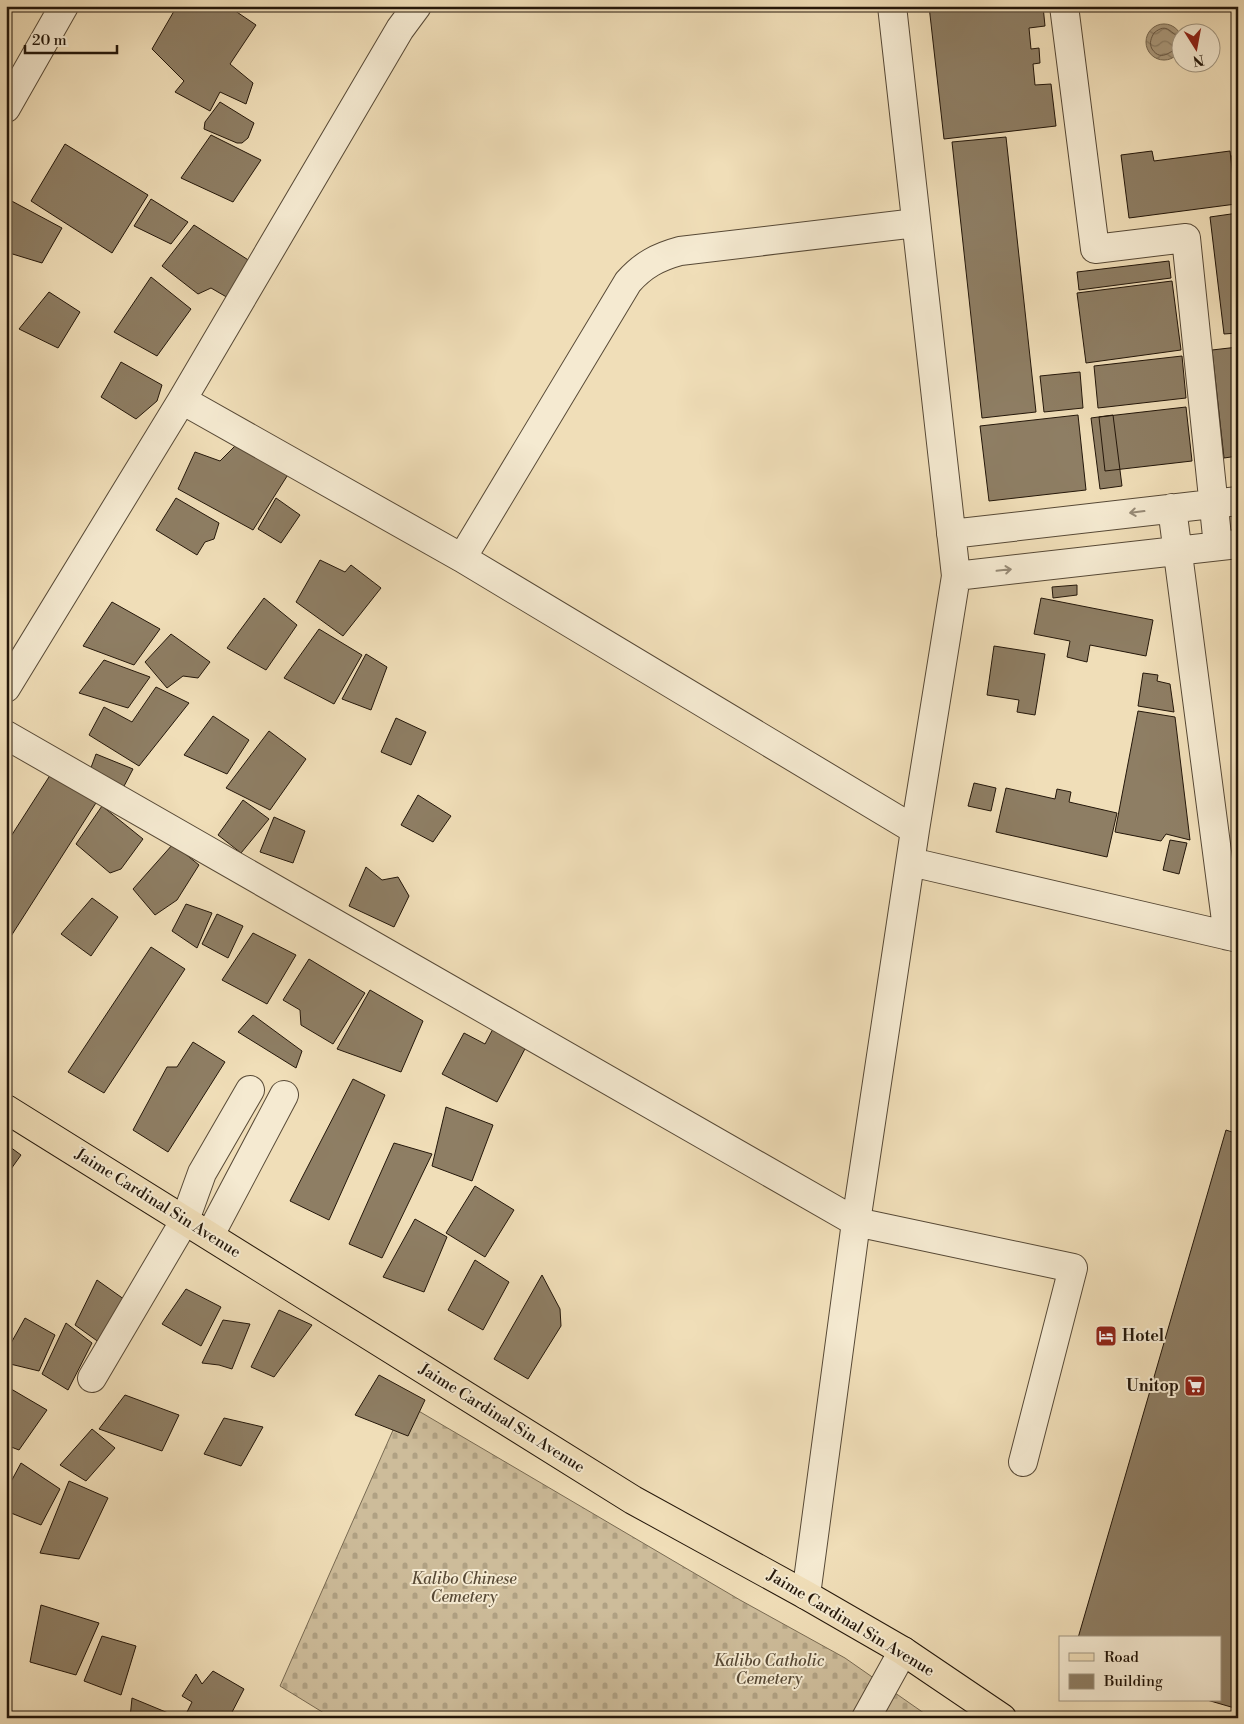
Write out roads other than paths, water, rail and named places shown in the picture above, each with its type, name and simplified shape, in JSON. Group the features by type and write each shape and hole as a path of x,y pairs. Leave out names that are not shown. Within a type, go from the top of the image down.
{"main road":[{"name":"Jaime Cardinal Sin Avenue","path":"6,1109 633,1500 806,1595 903,1651 1002,1718"}],"street":[{"path":"6,108 64,6"},
{"path":"6,688 182,400 400,29 417,6"},
{"path":"806,1595 856,1222 915,830 956,576 892,6"},
{"path":"956,576 1228,545 1226,502 1186,238 1096,249 1064,6"},
{"path":"462,558 628,282 644,266 666,255 680,252 916,223"},
{"path":"182,400 462,558 915,830"},
{"path":"951,534 1226,502"},
{"path":"911,862 1233,937 1172,508"},
{"path":"6,735 856,1222 1073,1268 1024,1462"},
{"path":"92,1378 185,1220 202,1172 250,1090"},
{"path":"210,1236 284,1095"},
{"path":"866,1718 903,1651"}],"water":[{"path":"1157,25 1171,25 1172,58 1157,59 1147,49 1147,35"}],"place":[{"name":"Hotel","path":"1106,1336"},
{"name":"Unitop","path":"1195,1386"}],"park label":[{"name":"Kalibo Chinese Cemetery","path":"464,1588"},
{"name":"Kalibo Catholic Cemetery","path":"769,1670"}]}
